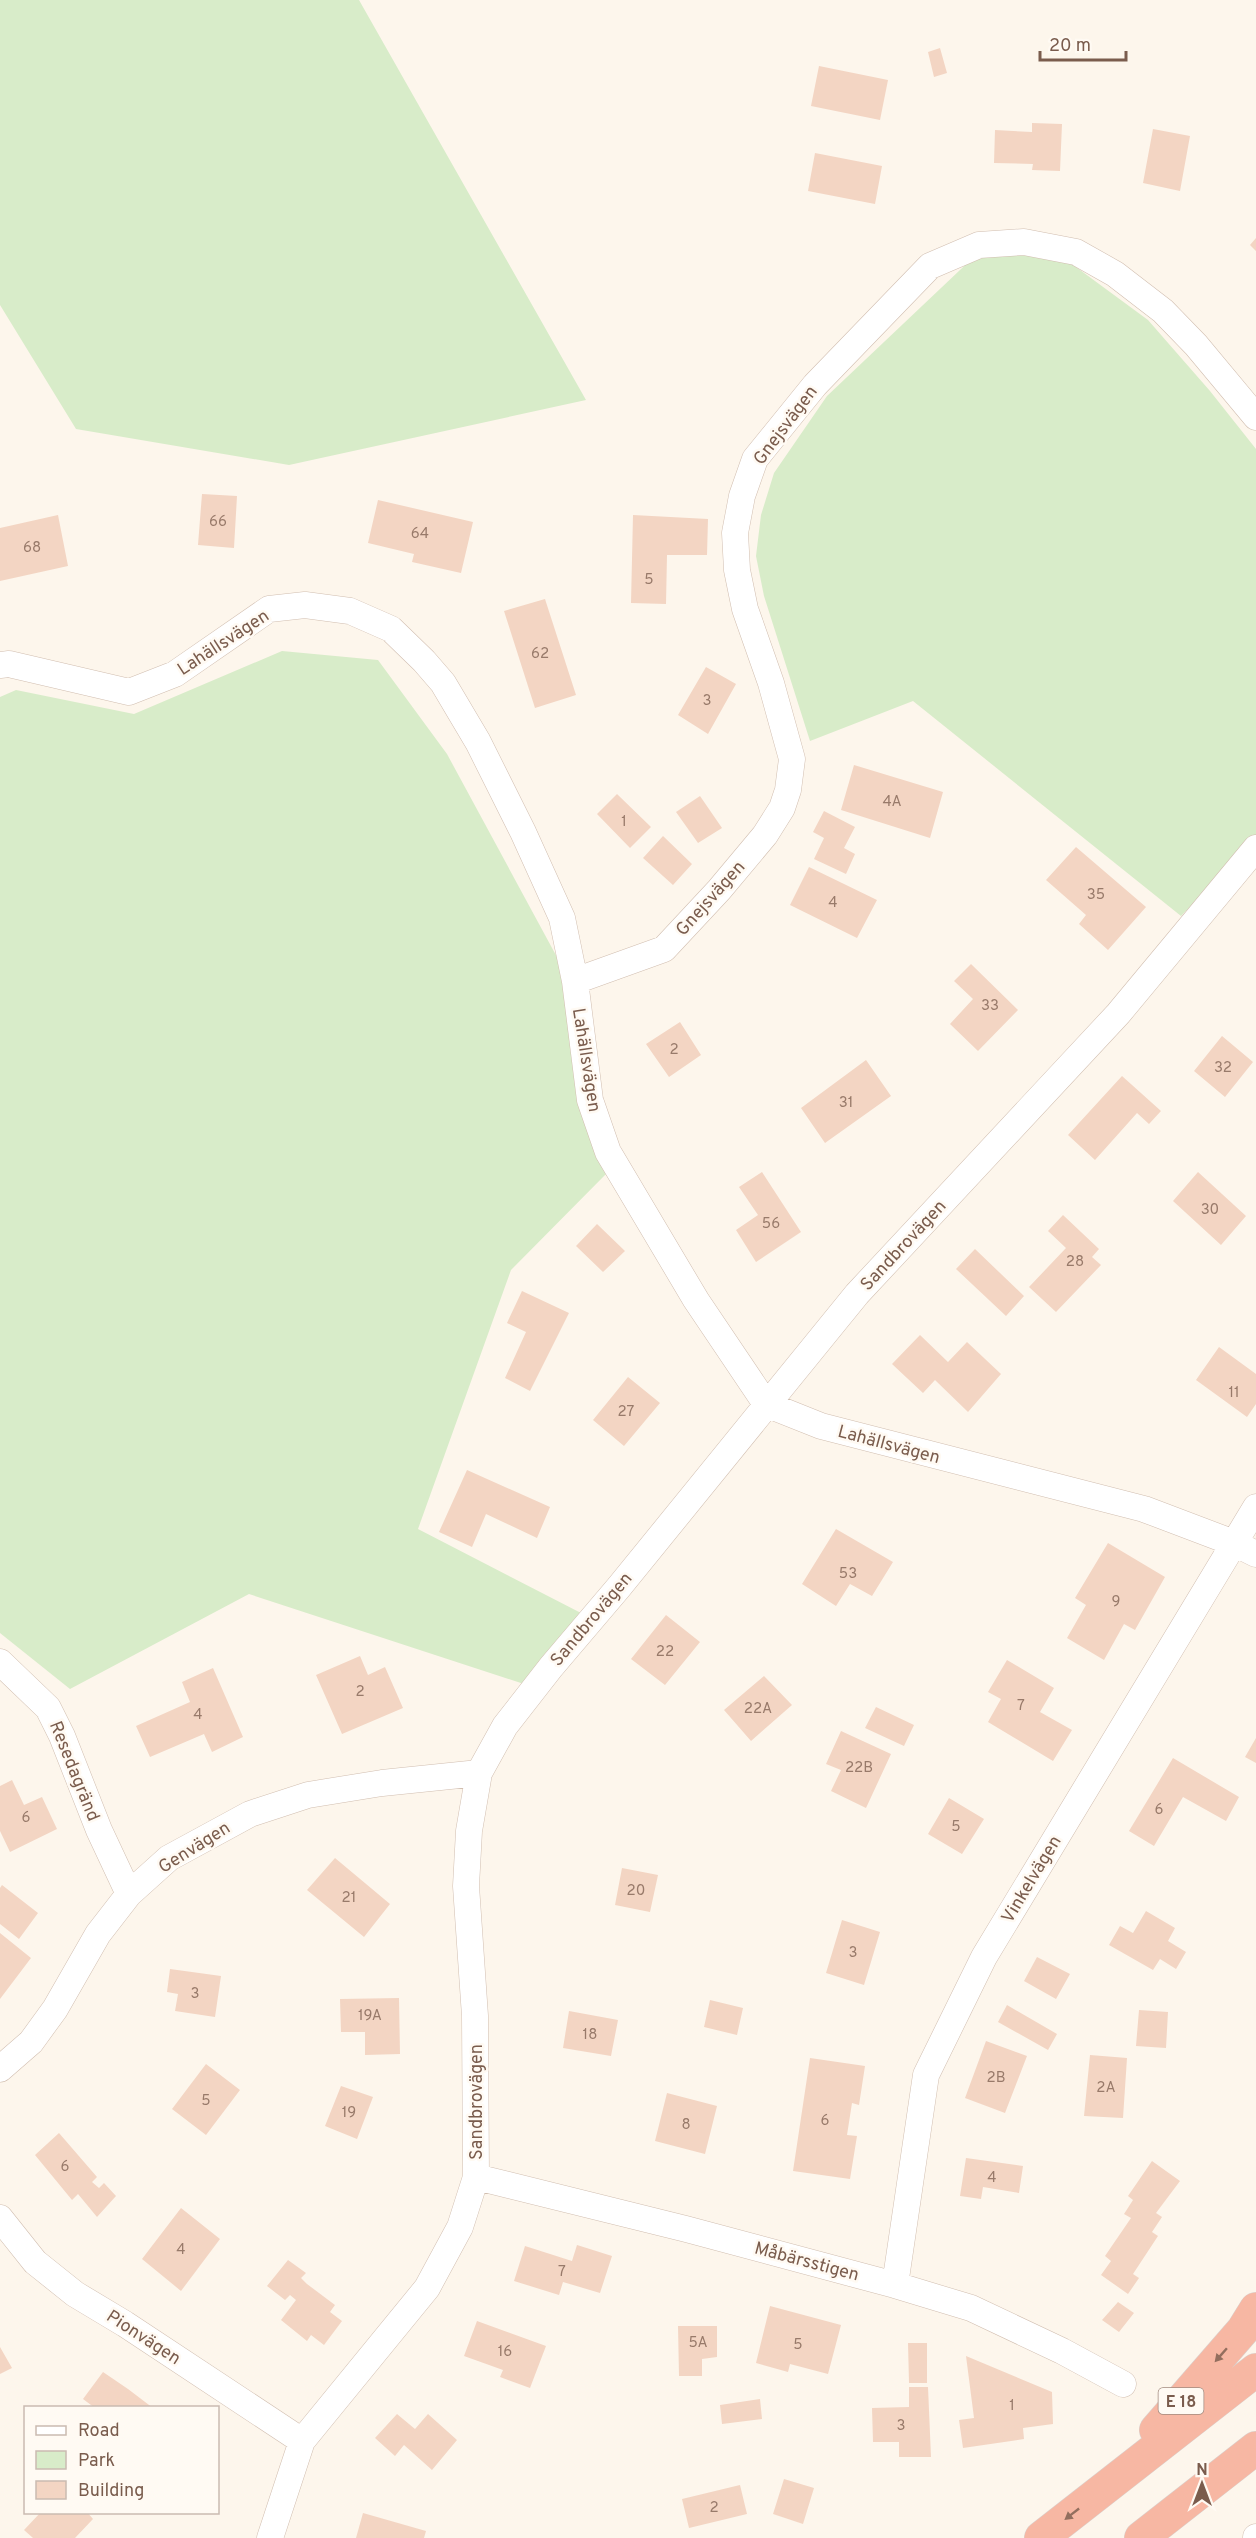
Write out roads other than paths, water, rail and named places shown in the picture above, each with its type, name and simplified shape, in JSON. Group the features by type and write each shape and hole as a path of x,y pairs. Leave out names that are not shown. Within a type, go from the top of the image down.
{"highway":[{"name":"E 18","path":"1104,2490 1243,2330 1256,2309"},
{"name":"E 18","path":"1041,2538 1256,2370"},
{"path":"1141,2538 1256,2448"}],"street":[{"name":"Gnejsvägen","path":"575,981 664,949 719,890 765,835 782,808 788,790 792,759 771,684 745,609 736,570 735,533 742,496 755,459 800,403 930,266 979,245 1024,242 1076,252 1115,274 1162,311 1196,345 1256,417"},
{"name":"Lahällsvägen","path":"0,665 9,664 129,692 175,674 269,609 305,605 350,611 391,629 424,661 443,684 478,742 523,831 562,918 575,981 590,1100 608,1152 638,1206 696,1300 766,1404 821,1426 1144,1509 1245,1549"},
{"name":"Sandbrovägen","path":"270,2538 302,2441 427,2288 460,2227 476,2177 475,2016 466,1886 469,1831 479,1773 505,1726 544,1675 619,1587 857,1294 1118,1014 1256,848"},
{"name":"Vinkelvägen","path":"895,2285 926,2074 984,1957 1245,1549 1256,1507"},
{"name":"Resedagränd","path":"0,1662 48,1708 62,1736 99,1830 129,1894"},
{"name":"Genvägen","path":"0,2069 31,2042 55,2009 98,1934 129,1894 169,1858 250,1814 308,1795 382,1783 479,1773"},
{"name":"Måbärsstigen","path":"476,2177 686,2229 895,2285 971,2308 1062,2351 1123,2384"},
{"name":"Pionvägen","path":"0,2218 35,2262 75,2294 125,2324 302,2441"}]}
